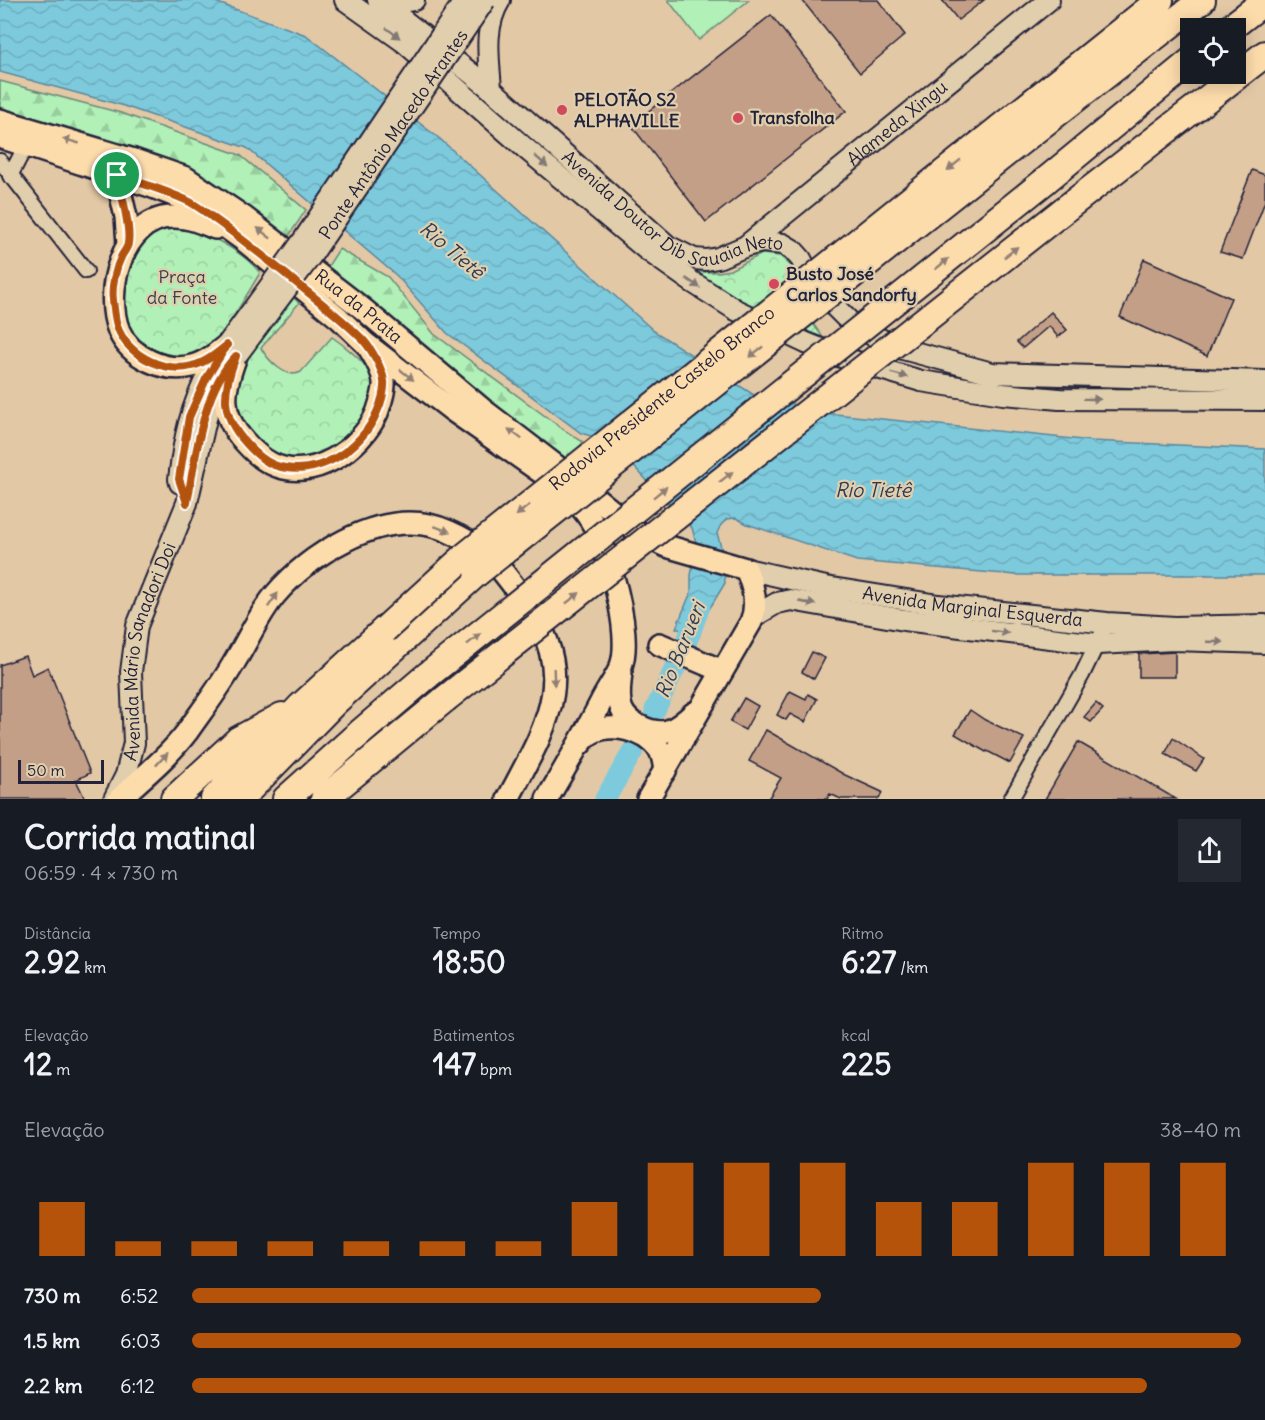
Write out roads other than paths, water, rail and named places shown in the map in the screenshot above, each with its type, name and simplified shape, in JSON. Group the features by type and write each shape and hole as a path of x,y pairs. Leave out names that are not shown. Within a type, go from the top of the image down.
{"highway":[{"path":"214,799 301,706 478,572 1007,137 1160,0"},
{"path":"1007,137 1202,0"},
{"path":"1243,18 1265,1"},
{"path":"324,799 445,699 1265,54"},
{"path":"286,799 428,675 1045,181 1180,70"},
{"path":"240,799 334,703 393,635"},
{"path":"174,799 238,740 301,706"}],"main road":[{"name":"Avenida Doutor Dib Sauaia Neto","path":"345,0 368,14 404,42 525,148 647,250 736,310 766,324"},
{"name":"Avenida Doutor Dib Sauaia Neto","path":"378,0 491,89 668,246 694,259 706,260 762,242 772,241 783,244 801,259 812,280 849,321 877,339 898,348 992,373 1265,381"},
{"path":"378,0 402,2 414,0"},
{"name":"Ponte Antônio Macedo Arantes","path":"231,350 465,0"},
{"path":"474,0 483,6 493,3 488,32 491,89"},
{"name":"Alameda Xingu","path":"746,246 1049,0"},
{"name":"Ponte Antônio Macedo Arantes","path":"231,350 311,256 493,3"},
{"name":"Rua da Prata","path":"0,120 186,178 218,199 363,309 482,409 568,475 639,534 684,551"},
{"name":"Rua da Prata","path":"0,136 191,202 246,242 339,318 365,343 453,410 555,482 590,519 604,549 619,602 623,634 620,691 622,712 632,722 654,733 670,731 682,724 705,702"},
{"path":"111,153 126,217 128,244"},
{"path":"231,350 193,366 179,368 146,360 119,331 112,299 114,283 121,258 128,244 144,226 169,217 193,219 246,242"},
{"path":"766,324 784,316 799,304 806,297 812,280"},
{"path":"766,324 806,343 854,361 921,381 956,387 1059,399 1265,400"},
{"path":"231,350 225,401 229,420 237,433 262,459 273,465 289,469 308,468 326,463 353,447 371,426 380,406 385,382 378,364 365,343"},
{"name":"Avenida Mário Sanadori Doi","path":"117,799 126,776 134,743 131,672 137,626 187,503 210,400 231,350"},
{"path":"117,799 150,771 185,735 234,664 273,598 293,576 315,557 352,537 381,527 405,524 430,525 473,543 497,566 516,589 545,637 553,659 555,687 547,720 508,799"},
{"name":"Avenida Marginal Esquerda","path":"684,551 742,568 826,587 905,600 1107,623 1175,627 1265,625"},
{"path":"648,799 705,702 713,667 753,617 752,583 742,568"},
{"name":"Avenida Marginal Esquerda","path":"753,617 777,603 792,600 904,620 1098,644 1174,640 1265,643"},
{"path":"659,644 713,667"},
{"path":"547,799 621,664"},
{"path":"579,744 590,734 606,728 621,728 647,739 659,748 664,760 665,771"}],"street":[{"path":"10,176 21,155 31,146"},
{"path":"0,161 86,272"},
{"path":"1011,799 1098,644 1107,623"}],"water":[{"name":"Rio Tietê","path":"0,0 210,0 306,35 440,139 654,331 754,395 835,414 1092,441 1265,449 1265,575 1016,575 857,561 747,524 736,518 727,519 717,533 723,554 725,583 705,616 699,637 676,628 691,592 691,575 697,546 692,528 622,454 601,439 581,433 447,333 397,276 247,148 121,105 0,72"}],"waterway":[{"name":"Rio Barueri","path":"655,710 684,649 700,606"},
{"name":"Rio Barueri","path":"605,799 633,751"}],"place":[{"name":"PELOTÃO S2 ALPHAVILLE","path":"562,110"},
{"name":"Transfolha","path":"738,118"},
{"name":"Busto José Carlos Sandorfy","path":"774,284"}],"park label":[{"name":"Praça da Fonte","path":"182,287"}]}
